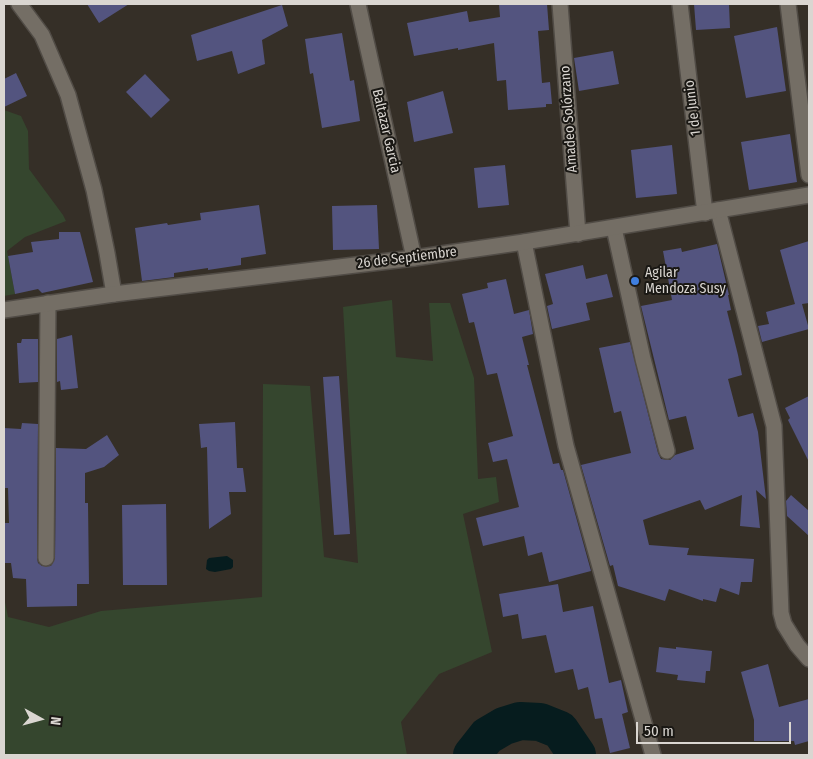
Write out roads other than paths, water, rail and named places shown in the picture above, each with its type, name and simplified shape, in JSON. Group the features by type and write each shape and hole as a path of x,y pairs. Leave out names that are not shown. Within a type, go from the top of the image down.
{"street":[{"path":"19,4 42,35 68,95 94,190 108,253 114,294"},
{"name":"Baltazar Garcia","path":"358,4 414,258"},
{"name":"Amadeo Solórzano","path":"560,4 578,234"},
{"name":"1 de Junio","path":"680,4 711,212 774,426 781,613 784,624 797,645 809,659"},
{"path":"788,4 809,175"},
{"name":"26 de Septiembre","path":"4,310 114,294 414,258 578,234 809,195"},
{"path":"614,228 643,359 667,451"},
{"path":"524,242 566,446 653,755"},
{"path":"46,558 48,303"}],"water":[{"path":"227,556 233,560 233,567 231,569 215,572 206,569 209,558"}],"waterway":[{"path":"472,755 487,736 504,726 520,721 540,722 560,730 577,755"}],"place":[{"name":"Agilar Mendoza Susy","path":"635,281"}]}
